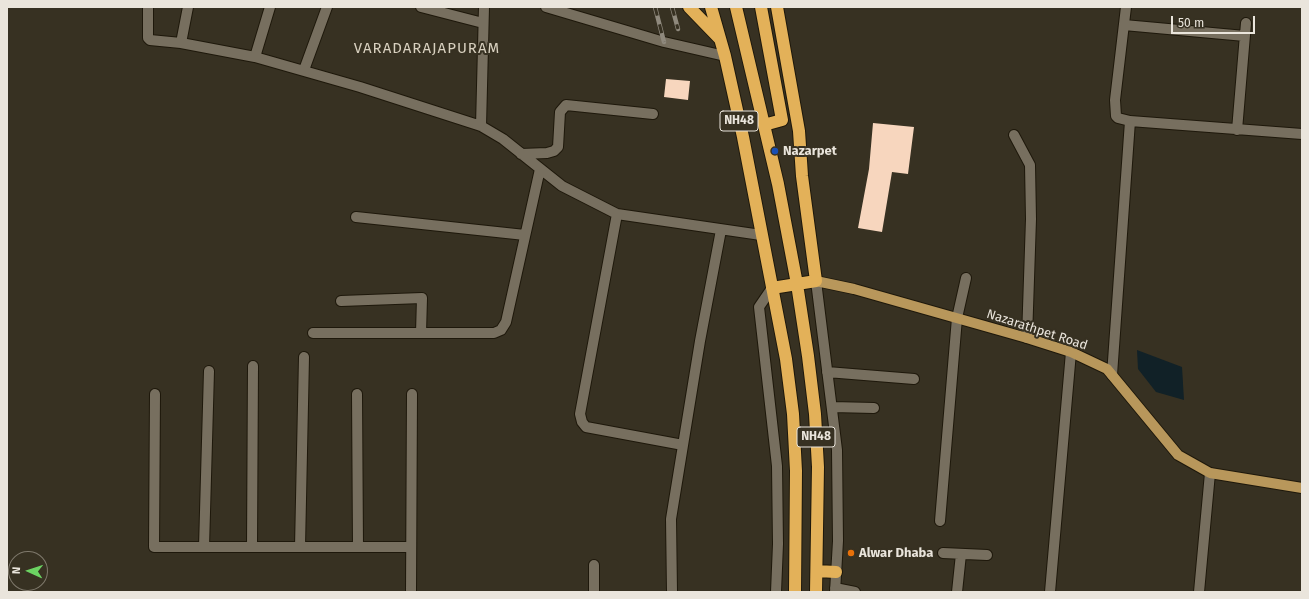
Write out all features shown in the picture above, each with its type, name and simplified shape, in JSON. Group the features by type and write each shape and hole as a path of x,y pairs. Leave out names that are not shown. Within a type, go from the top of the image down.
{"highway":[{"path":"689,7 720,39"},
{"name":"NH48","path":"736,7 778,184 797,284 815,414 818,467 816,592"},
{"path":"761,7 782,120 764,125"},
{"path":"772,288 816,281 802,176 799,131 777,7"},
{"name":"NH48","path":"711,9 720,39 742,137 786,359 793,414 796,471 795,592"},
{"path":"817,572 836,572"}],"main road":[{"name":"Nazarathpet Road","path":"816,281 854,289 1071,352 1107,369 1178,455 1210,473 1302,488"}],"street":[{"path":"148,7 148,38 152,41 181,43 255,57 360,87 481,126 503,139 562,186 617,214 761,235"},
{"path":"181,43 188,7"},
{"path":"255,57 270,7"},
{"path":"304,70 327,7"},
{"path":"421,7 483,23"},
{"path":"481,126 484,7"},
{"path":"546,7 664,42 724,56"},
{"path":"1126,7 1115,100 1116,116 1118,118 1130,121 1302,134"},
{"path":"1237,130 1246,23"},
{"path":"1124,24 1245,36"},
{"path":"522,154 547,153 554,151 558,147 560,112 566,104 653,114"},
{"path":"1112,375 1130,121"},
{"path":"1014,135 1030,165 1031,219 1027,338"},
{"path":"312,333 494,333 501,330 506,322 540,169"},
{"path":"617,214 580,414 581,418 586,427 683,445"},
{"path":"356,217 525,235"},
{"path":"672,592 671,519 700,341 721,230"},
{"path":"940,521 957,318 966,278"},
{"path":"816,281 837,458 838,541 835,590 855,592"},
{"path":"772,288 759,307 777,466 778,544 776,592"},
{"path":"341,301 422,298 421,332"},
{"path":"1050,592 1071,352"},
{"path":"300,547 304,357"},
{"path":"252,547 253,366"},
{"path":"204,547 209,371"},
{"path":"828,372 914,379"},
{"path":"155,394 154,546 411,547"},
{"path":"357,394 358,547"},
{"path":"411,592 412,394"},
{"path":"832,407 874,408"},
{"path":"1199,592 1210,473"},
{"path":"942,553 987,555"},
{"path":"957,592 961,554"},
{"path":"594,565 594,592"}],"shaded area":[{"path":"1137,350 1182,367 1184,400 1156,392 1138,369"}],"building":[{"path":"666,79 690,81 688,100 664,97"},
{"path":"873,123 914,127 908,174 892,172 882,232 858,228 869,169"}],"railway":[{"path":"655,7 664,42"},
{"path":"672,7 678,29"}],"place":[{"name":"Nazarpet","path":"775,151"},
{"name":"Alwar Dhaba","path":"851,553"}],"district":[{"name":"VARADARAJAPURAM","path":"427,49"}]}
